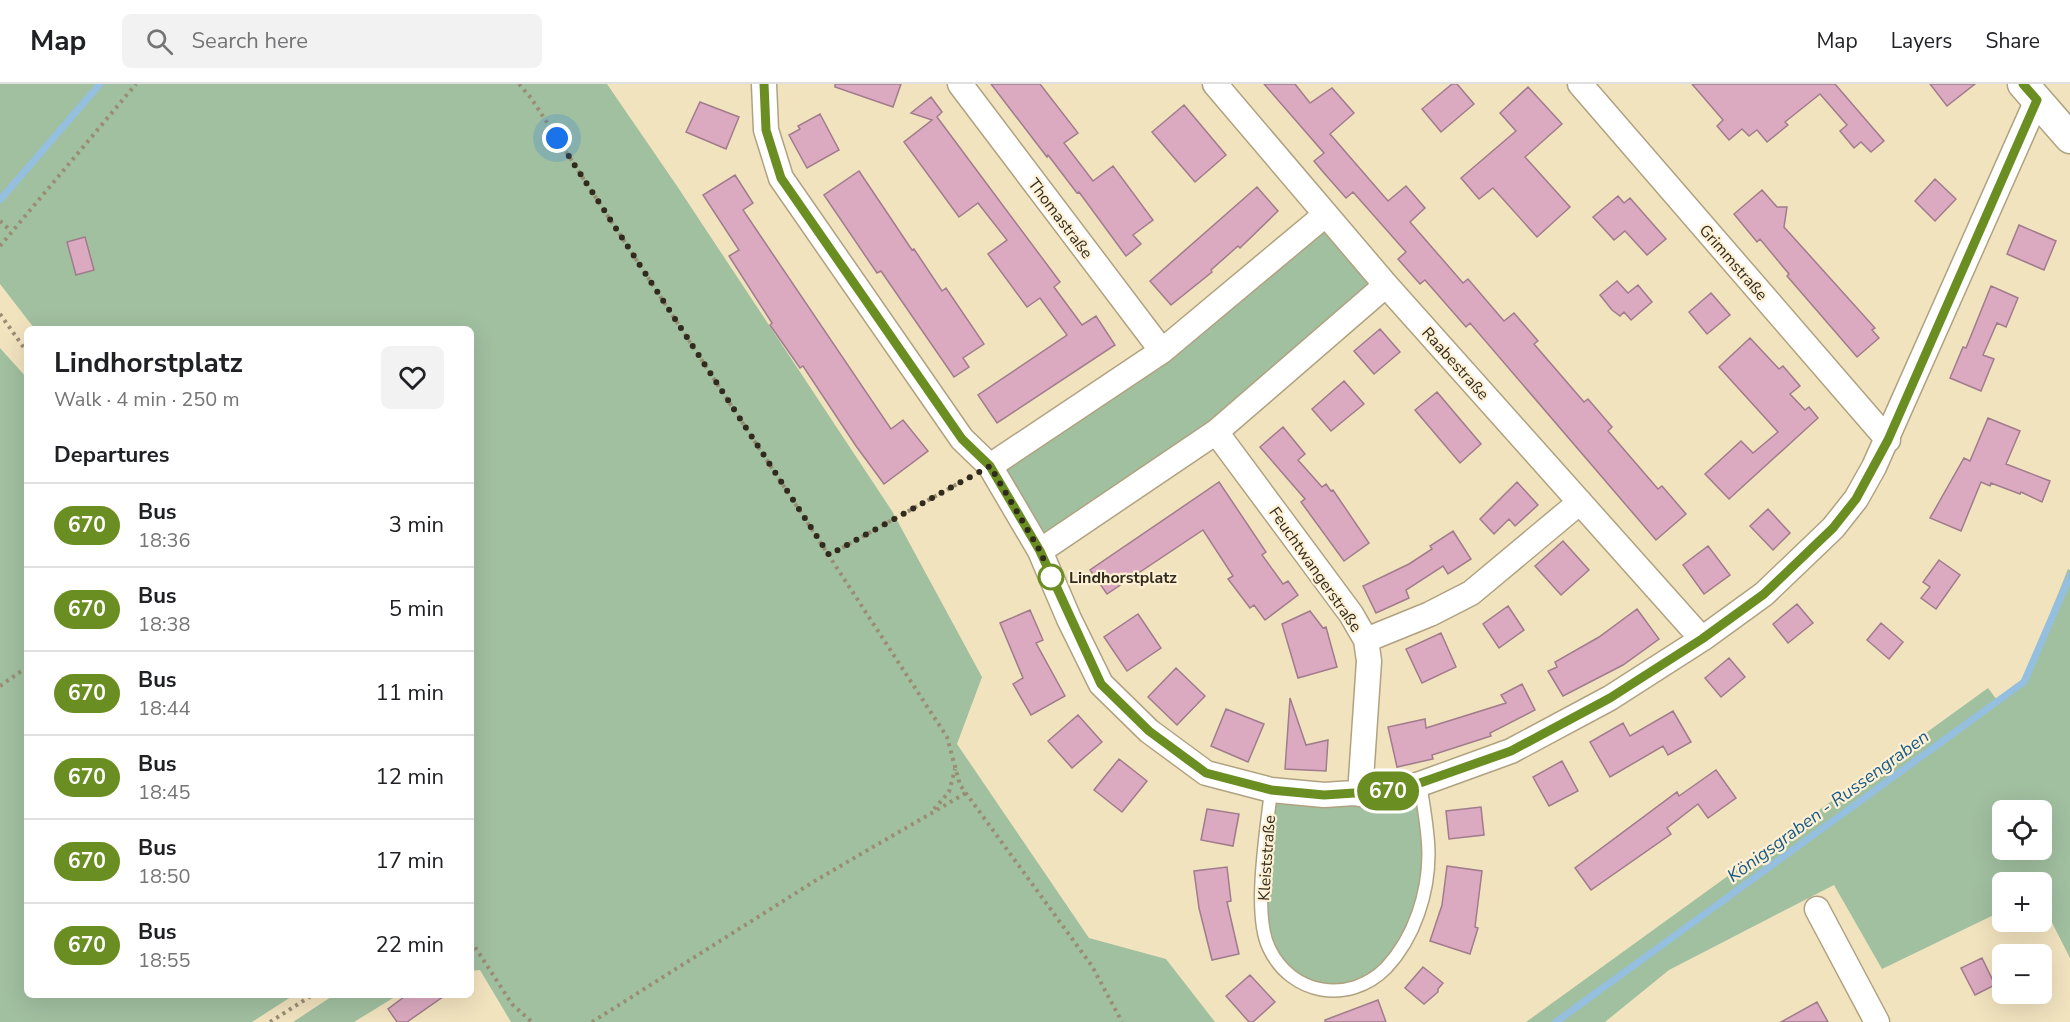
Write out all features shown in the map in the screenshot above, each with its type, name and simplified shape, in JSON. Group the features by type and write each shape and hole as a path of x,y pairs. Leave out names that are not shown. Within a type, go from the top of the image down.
{"street":[{"path":"764,84 766,130 781,178 962,439 990,466 1040,551 1101,684 1149,731 1206,773 1271,790 1324,795 1400,790 1511,751 1610,698 1702,639 1764,594 1833,528 1856,499 1888,440 2030,92 2070,138"},
{"name":"Thomastraße","path":"960,84 1162,351"},
{"name":"Raabestraße","path":"1215,84 1386,285 1702,639"},
{"name":"Grimmstraße","path":"1580,84 1888,440"},
{"path":"990,466 1162,351 1325,215"},
{"path":"1040,551 1216,432 1386,285"},
{"name":"Feuchtwangerstraße","path":"1216,432 1351,614 1366,640 1369,661 1360,794"},
{"path":"1366,640 1430,614 1471,593 1580,502"},
{"path":"1817,909 1877,1022"}],"lane":[{"name":"Kleiststraße","path":"1271,790 1261,876 1262,914 1268,947 1281,967 1295,981 1322,992 1358,987 1385,969 1405,945 1426,886 1430,842 1420,784"}],"path":[{"path":"0,246 136,84"},
{"path":"519,84 531,98 947,737 960,785 1092,966 1122,1022"},
{"path":"0,221 11,231"},
{"path":"0,314 24,348"},
{"path":"829,555 990,466"},
{"path":"0,686 24,669"},
{"path":"927,816 949,792 955,768"},
{"path":"592,1022 818,879 966,793"},
{"path":"474,946 512,1004 532,1022"},
{"path":"270,1022 308,998"}],"green space":[{"path":"0,84 607,84 892,511 982,677 957,744 1089,938 1166,959 1215,1022 511,1022 480,970 474,971 474,326 32,326 0,284"},
{"path":"1324,219 1383,285 1219,426 1041,548 994,466"},
{"path":"0,348 24,375 24,998 289,998 252,1022 0,1022"},
{"path":"2068,569 2070,570 2070,958 2052,923 2052,872 1992,872 1992,916 1882,969 1834,885 1669,970 1605,1022 1526,1022 1988,688 1997,700 2023,681"},
{"path":"1419,787 1429,841 1417,913 1383,969 1357,985 1322,990 1297,979 1269,946 1264,876 1275,793"},
{"path":"329,998 393,998 354,1022 293,1022"}],"building":[{"path":"835,84 901,84 893,107 835,87"},
{"path":"991,84 1040,84 1078,133 1064,143 1093,181 1113,166 1153,220 1133,235 1141,244 1126,256 1079,192 1077,193 1048,155 1047,157"},
{"path":"1264,84 1295,84 1310,103 1332,88 1354,113 1330,134 1388,201 1406,186 1425,208 1410,222 1463,283 1468,279 1504,321 1514,313 1538,341 1534,344 1584,402 1588,399 1612,427 1608,431 1658,489 1662,486 1686,514 1656,540 1470,323 1466,327 1425,280 1420,284 1398,259 1406,252 1353,192 1346,198 1324,173 1314,161 1324,153"},
{"path":"1452,84 1457,84 1474,104 1441,132 1422,109"},
{"path":"1692,84 1835,84 1884,141 1871,152 1861,142 1854,148 1840,131 1847,125 1820,94 1785,122 1788,125 1767,142 1757,130 1749,136 1742,129 1729,140 1717,126 1723,120"},
{"path":"1930,84 1975,84 1947,106"},
{"path":"1528,87 1562,124 1525,157 1570,207 1537,237 1493,188 1479,199 1461,178 1516,131 1500,113"},
{"path":"931,97 942,112 937,117 1060,282 1054,287 1082,325 1096,316 1115,345 997,423 978,395 1067,335 1040,298 1027,307 988,254 1007,240 978,203 959,217 904,142 932,120 911,113"},
{"path":"700,102 739,117 726,149 686,132"},
{"path":"1184,105 1226,155 1195,182 1152,132"},
{"path":"820,114 839,150 807,168 789,135 800,129 798,126"},
{"path":"859,171 912,250 914,249 942,291 946,288 984,344 963,358 969,367 954,377 881,271 877,273 824,195"},
{"path":"735,175 753,203 743,210 891,429 903,420 928,451 884,484 803,366 800,368 770,325 772,323 729,256 739,250 703,195"},
{"path":"1935,179 1956,199 1935,221 1915,201"},
{"path":"1257,187 1278,211 1240,248 1238,246 1211,270 1212,272 1171,305 1150,281"},
{"path":"1762,190 1777,207 1787,207 1784,227 1875,328 1872,330 1879,338 1857,357 1787,276 1789,274 1760,239 1757,242 1734,214"},
{"path":"1618,196 1624,203 1630,198 1666,239 1647,255 1625,231 1614,240 1593,217"},
{"path":"2019,225 2056,241 2044,270 2007,254"},
{"path":"85,237 94,270 76,275 67,242"},
{"path":"1617,281 1628,293 1638,285 1652,302 1631,320 1624,312 1620,316 1612,310 1600,295"},
{"path":"1991,286 2018,298 2006,327 1997,323 1983,355 1994,359 1981,391 1950,378 1963,347 1966,348"},
{"path":"1711,293 1730,315 1707,334 1689,312"},
{"path":"1380,329 1400,352 1374,374 1354,351"},
{"path":"1750,338 1779,369 1783,366 1800,386 1790,394 1805,410 1809,407 1818,418 1729,499 1705,474 1741,441 1753,453 1778,432 1719,367"},
{"path":"1344,381 1364,404 1331,431 1312,409"},
{"path":"1437,392 1481,444 1460,463 1415,410"},
{"path":"1988,418 2020,431 2006,464 2050,481 2042,502 2021,492 2020,494 1991,483 1990,486 1981,482 1961,531 1930,518 1964,458 1970,461"},
{"path":"1283,427 1305,454 1298,460 1322,487 1326,484 1331,491 1333,490 1369,543 1344,561 1301,502 1305,499 1260,447"},
{"path":"1219,482 1266,552 1262,555 1283,584 1288,581 1298,595 1265,620 1254,605 1250,608 1228,579 1233,576 1203,530 1107,594 1090,570"},
{"path":"1517,482 1538,505 1515,526 1509,519 1494,534 1480,519"},
{"path":"1768,509 1790,533 1773,550 1750,526"},
{"path":"1453,531 1471,559 1448,574 1443,566 1406,590 1409,598 1376,613 1363,586 1409,564 1432,549 1430,546"},
{"path":"1563,541 1589,570 1561,595 1535,566"},
{"path":"1708,546 1730,575 1704,594 1683,565"},
{"path":"1939,560 1960,575 1936,609 1921,598 1930,587 1923,582"},
{"path":"1797,604 1813,623 1788,643 1773,624"},
{"path":"1508,606 1524,630 1499,648 1483,624"},
{"path":"1637,609 1659,639 1623,665 1563,696 1548,671 1557,667 1555,662 1599,637"},
{"path":"1030,610 1043,640 1036,643 1065,696 1031,715 1013,684 1023,678 1000,623"},
{"path":"1310,611 1323,628 1326,627 1337,667 1298,678 1282,624"},
{"path":"1138,614 1161,648 1127,671 1104,637"},
{"path":"1881,623 1903,642 1889,659 1867,640"},
{"path":"1441,633 1456,667 1422,683 1406,649"},
{"path":"1729,658 1745,677 1721,697 1705,678"},
{"path":"1176,668 1205,696 1177,725 1148,697"},
{"path":"1522,684 1535,710 1490,733 1491,736 1432,755 1433,759 1397,767 1388,727 1425,719 1426,728 1506,703 1501,695"},
{"path":"1290,698 1306,745 1328,740 1326,771 1285,769"},
{"path":"1226,709 1264,724 1248,762 1211,746"},
{"path":"1673,711 1691,742 1668,755 1663,746 1610,777 1590,742 1623,723 1630,736"},
{"path":"1078,715 1102,742 1072,768 1048,741"},
{"path":"1119,759 1147,781 1122,812 1094,790"},
{"path":"1562,761 1578,791 1549,806 1533,777"},
{"path":"1716,770 1736,798 1708,818 1698,804 1667,828 1671,834 1591,890 1575,868 1677,792 1679,796"},
{"path":"1481,807 1484,835 1449,839 1446,811"},
{"path":"1207,809 1239,814 1233,846 1201,840"},
{"path":"1447,866 1482,871 1475,927 1478,928 1470,954 1430,941 1442,905"},
{"path":"1227,867 1231,901 1227,902 1239,954 1212,960 1199,908 1194,871"},
{"path":"1982,958 1992,979 1992,986 1975,995 1961,968"},
{"path":"1423,967 1443,983 1438,992 1424,1004 1405,988"},
{"path":"1250,975 1275,1002 1253,1022 1249,1022 1226,996"},
{"path":"403,998 441,998 407,1022 397,1022 388,1009"},
{"path":"1378,1000 1386,1022 1325,1022 1325,1020"},
{"path":"1817,1002 1828,1022 1781,1022"}],"waterway":[{"path":"0,200 100,84"},
{"name":"Königsgraben - Russengraben","path":"1556,1022 2024,682 2070,576"}],"bus line":[{"name":"670","path":"764,84 766,130 781,178 962,439 990,466 1040,551 1101,684 1149,731 1206,773 1271,790 1324,795 1400,790 1511,751 1610,698 1702,639 1764,594 1796,566 1833,528 1856,499 1888,440 2037,100 2023,84"}],"place":[{"name":"Lindhorstplatz","path":"1051,577"}],"route":[{"path":"557,138 829,555 990,466 1040,551 1051,577"}]}
